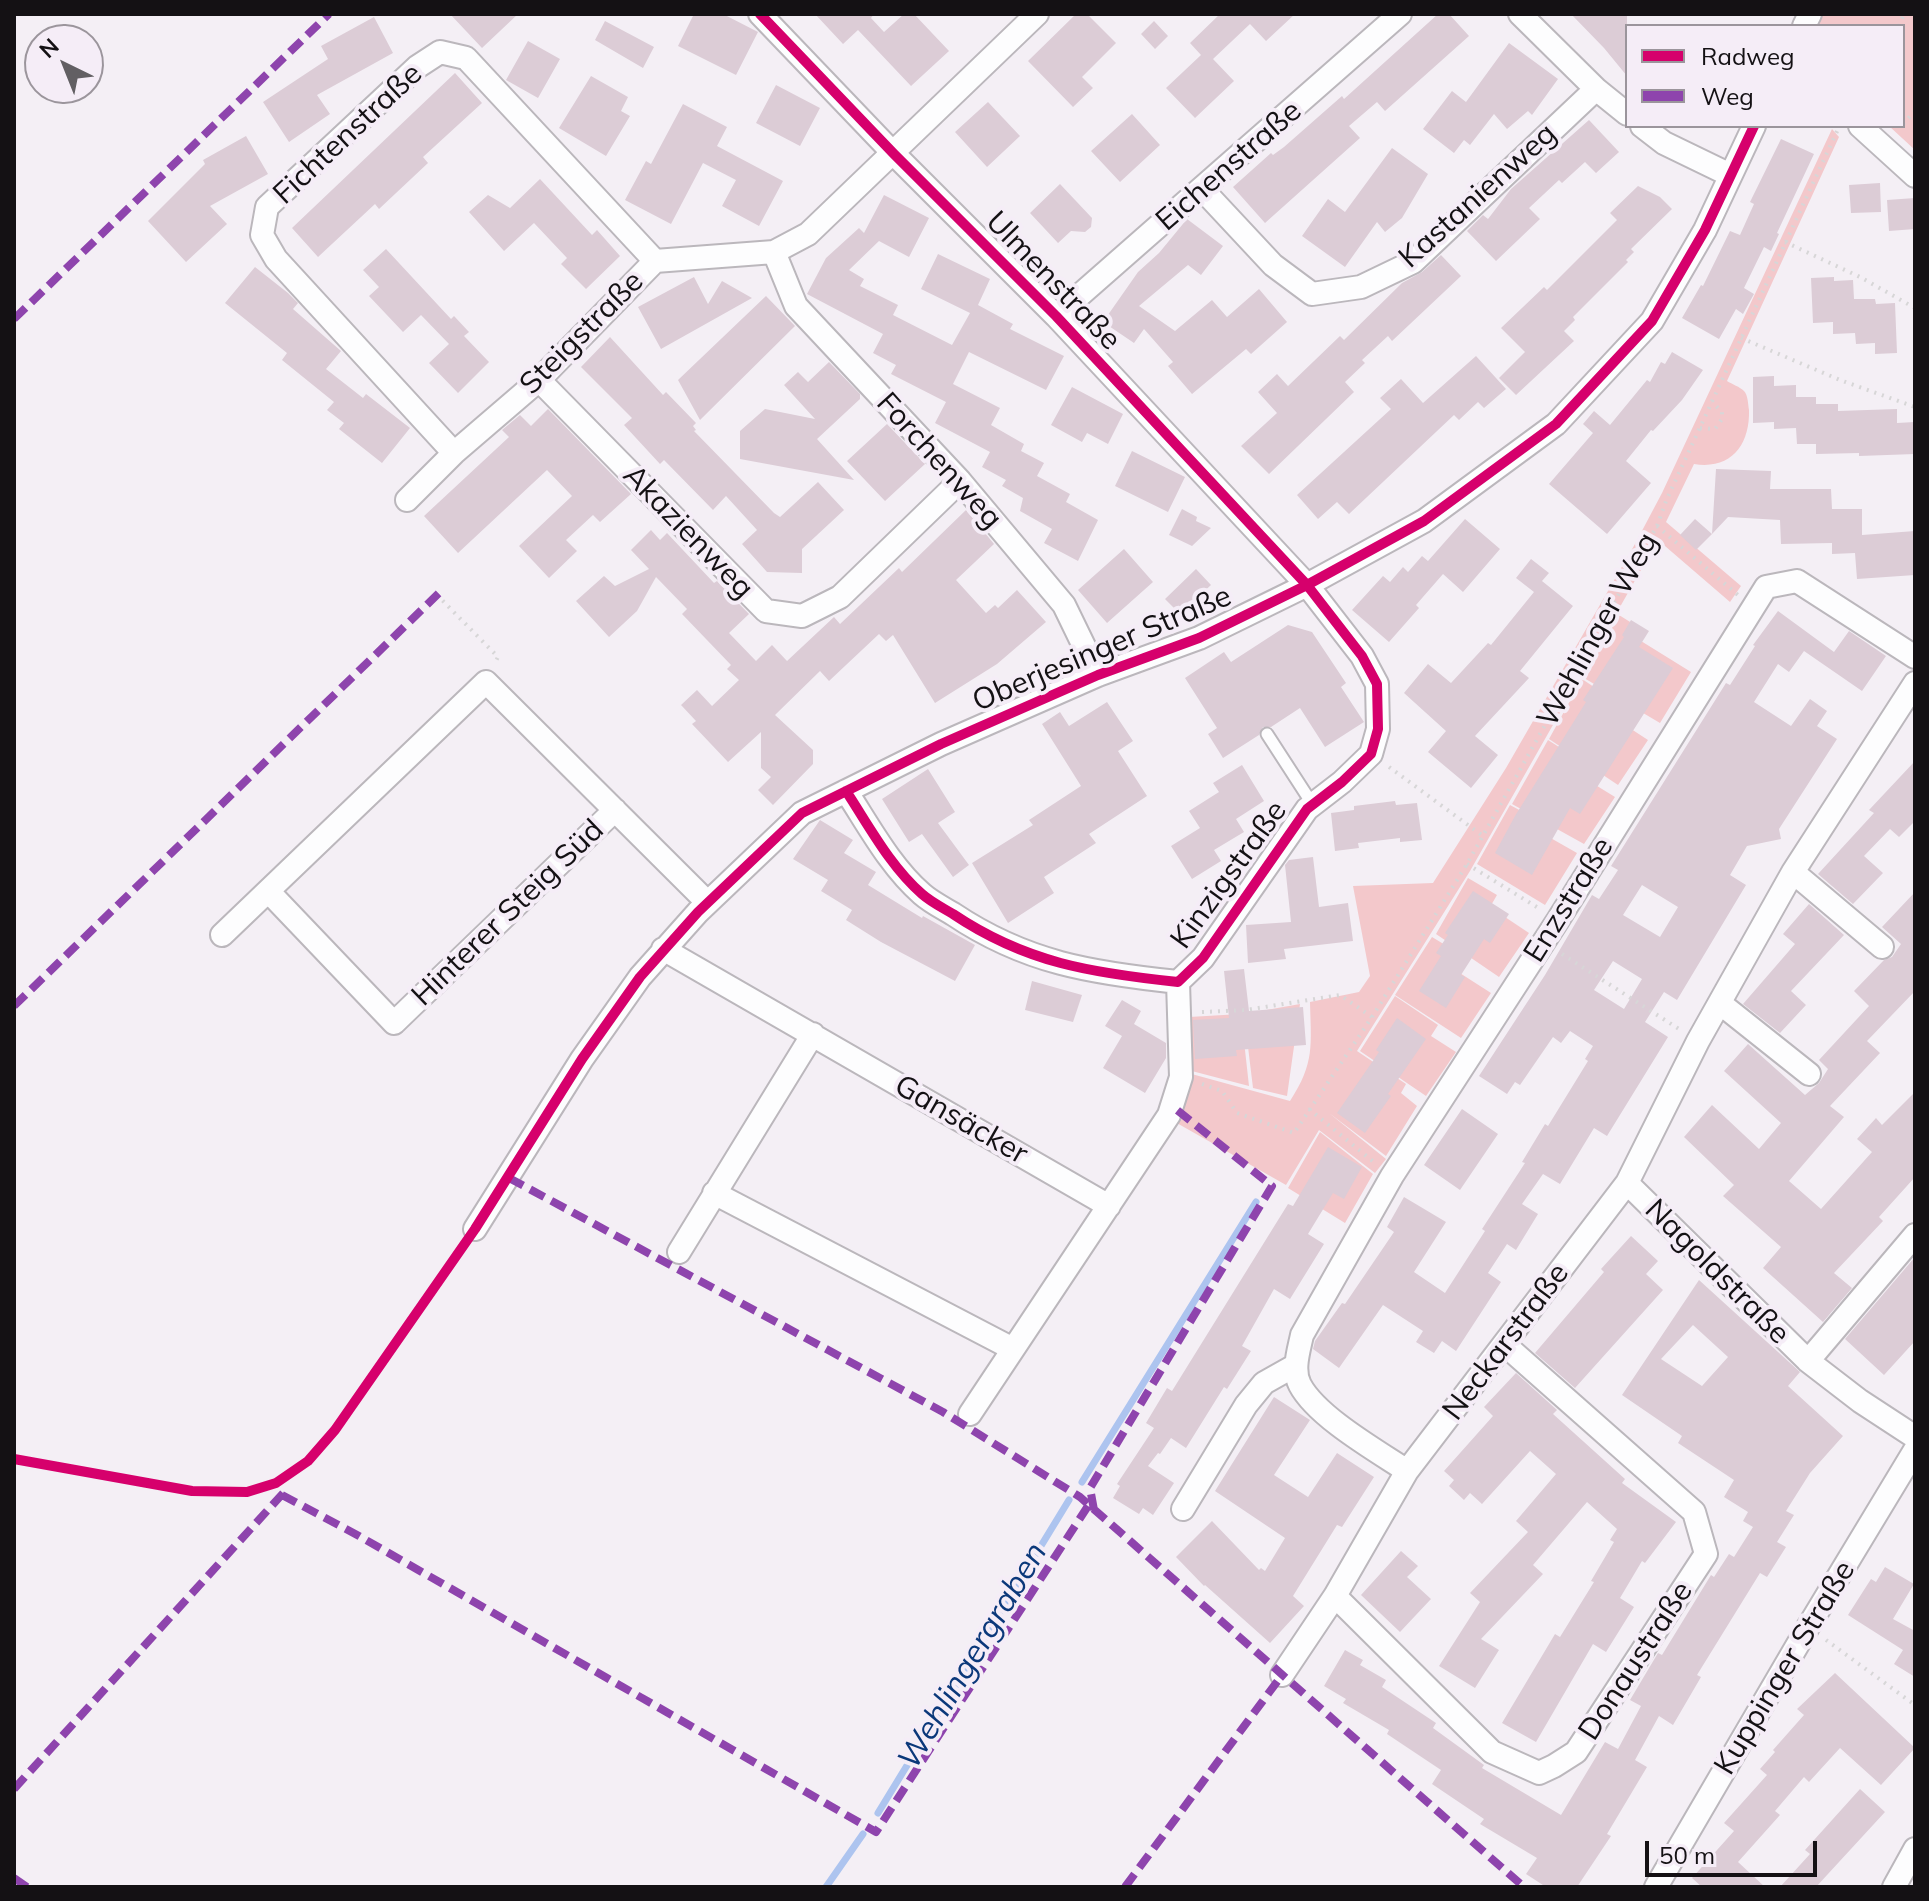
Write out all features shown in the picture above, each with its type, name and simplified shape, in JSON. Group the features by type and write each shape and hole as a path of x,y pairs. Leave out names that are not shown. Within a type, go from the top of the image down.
{"street":[{"name":"Ulmenstraße","path":"760,14 1056,316 1307,585"},
{"name":"Steigstraße","path":"407,500 454,453 539,380 655,261 774,252 808,234 1037,14"},
{"name":"Eichenstraße","path":"1056,316 1400,14"},
{"path":"1520,14 1596,89 1625,112"},
{"name":"Fichtenstraße","path":"454,453 276,259 262,235 267,207 417,67 440,52 466,58 655,261"},
{"name":"Kastanienweg","path":"1202,189 1273,265 1312,294 1361,287 1413,262 1596,89"},
{"path":"1645,128 1664,143 1730,175"},
{"name":"Oberjesinger Straße","path":"475,1229 582,1059 663,949 707,902 802,813 941,744 1098,675 1199,638 1307,585 1424,521 1556,424 1652,321 1705,230 1753,128"},
{"path":"1862,128 1915,176"},
{"name":"Forchenweg","path":"774,252 796,306 960,481 1064,605 1098,675"},
{"name":"Akazienweg","path":"539,380 766,611 802,616 840,597 960,481"},
{"name":"Enzstraße","path":"1296,1365 1302,1335 1392,1176 1558,920 1766,587 1797,581 1915,657"},
{"path":"1307,585 1362,656 1377,684 1378,729 1371,754"},
{"path":"222,935 486,682"},
{"name":"Hinterer Steig Süd","path":"486,682 707,902"},
{"name":"Neckarstraße","path":"1282,1675 1335,1596 1407,1471 1627,1183 1698,1041 1793,872 1915,683"},
{"name":"Kinzigstraße","path":"1109,1206 1169,1115 1181,1077 1178,982 1203,958 1307,809 1371,754"},
{"name":"Kinzigstraße","path":"846,791 889,857 922,894 977,930 1042,960 1104,974 1178,982"},
{"name":"Hinterer Steig Süd","path":"268,891 394,1023 615,810"},
{"path":"1793,872 1882,947"},
{"name":"Gansäcker","path":"663,949 1109,1206"},
{"path":"1721,1004 1809,1074"},
{"path":"679,1252 813,1034"},
{"name":"Nagoldstraße","path":"1627,1183 1808,1361 1860,1401 1915,1437"},
{"path":"714,1193 1013,1349"},
{"path":"970,1414 1109,1206"},
{"name":"Nagoldstraße","path":"1808,1361 1915,1235"},
{"name":"Donaustraße","path":"1335,1596 1492,1752 1539,1773 1576,1752 1706,1554 1694,1512 1504,1344"},
{"path":"1183,1509 1246,1405 1264,1383 1296,1365 1299,1384 1339,1426 1407,1471"},
{"name":"Kuppinger Straße","path":"1659,1886 1808,1627 1915,1450"},
{"path":"1894,1887 1915,1849"}],"lane":[{"path":"1267,734 1313,805"}],"path":[{"path":"1785,242 1860,277 1915,308"},
{"path":"1741,338 1840,380 1915,407"},
{"path":"1700,428 1710,430 1719,425 1722,412 1712,402"},
{"path":"1657,526 1752,607"},
{"path":"437,595 498,657 486,682"},
{"path":"1371,754 1483,836"},
{"path":"1467,864 1558,920"},
{"path":"1543,942 1698,1041"},
{"path":"1179,1014 1246,1010 1340,995 1372,1017"},
{"path":"1309,1109 1392,1176"},
{"path":"1808,1627 1915,1705"}],"shaded area":[{"path":"1814,14 1915,14 1915,150 1891,128 1905,128 1905,24 1809,24"},
{"path":"1832,129 1839,137 1727,381 1746,395 1748,423 1742,444 1728,459 1707,465 1694,464 1666,522 1741,586 1730,602 1658,540 1470,871 1357,1051 1406,1084 1401,1093 1417,1106 1386,1156 1329,1113 1386,1159 1375,1173 1319,1130 1286,1185 1175,1122 1188,1073 1290,1101 1308,1064 1310,1002 1359,992 1370,976 1353,886 1433,883 1506,768 1662,493"},
{"path":"1619,615 1646,632 1641,641 1691,672 1660,723 1584,678"},
{"path":"1582,679 1609,697 1602,710 1648,740 1618,785 1549,739"},
{"path":"1548,740 1570,754 1563,765 1615,797 1584,844 1512,804"},
{"path":"1510,805 1536,819 1533,828 1577,853 1545,905 1477,864"},
{"path":"1468,878 1497,895 1490,907 1529,933 1499,977 1436,934"},
{"path":"1432,937 1460,954 1452,968 1491,993 1461,1038 1395,995"},
{"path":"1395,996 1438,1025 1431,1036 1456,1052 1426,1096 1360,1051"},
{"path":"1300,1004 1287,1096 1253,1088 1244,1014"},
{"path":"1241,1014 1249,1086 1188,1070 1189,1017"},
{"path":"1320,1132 1373,1174 1345,1223 1288,1188"}],"building":[{"path":"450,14 518,14 482,48"},
{"path":"694,14 723,14 758,32 736,75 678,46"},
{"path":"815,14 874,14 871,18 884,32 904,14 914,14 949,51 911,86 858,30 843,44"},
{"path":"1076,14 1087,14 1116,43 1082,77 1093,88 1073,107 1028,61"},
{"path":"1220,14 1295,14 1266,41 1250,24 1213,59 1234,81 1195,118 1166,88 1201,55 1190,43"},
{"path":"1438,14 1449,14 1469,36 1385,111 1377,102 1349,126 1360,138 1265,223 1233,187 1342,96 1344,99"},
{"path":"1571,14 1627,14 1625,74"},
{"path":"374,17 393,53 317,95 330,114 289,142 263,102 328,59 321,46"},
{"path":"605,21 654,47 643,68 595,40"},
{"path":"1154,21 1168,36 1155,49 1141,34"},
{"path":"528,41 560,59 538,98 506,80"},
{"path":"1509,43 1558,79 1532,115 1528,111 1507,129 1494,114 1470,145 1464,140 1454,153 1423,129 1452,91 1466,102"},
{"path":"455,73 482,103 423,157 428,163 379,209 375,204 318,257 292,228"},
{"path":"591,76 628,97 621,111 630,116 606,156 559,128"},
{"path":"776,85 820,108 800,146 756,123"},
{"path":"988,102 1020,136 987,167 955,132"},
{"path":"683,104 727,127 717,146 783,181 759,226 722,206 736,180 703,163 671,224 625,200 646,161 651,164"},
{"path":"1132,114 1160,145 1120,182 1091,151"},
{"path":"1589,120 1619,152 1596,173 1585,162 1562,183 1559,180 1529,208 1540,219 1496,261 1467,231 1483,215 1488,219 1511,189"},
{"path":"246,136 268,174 210,206 227,224 186,262 148,221 205,164 203,160"},
{"path":"1781,139 1814,154 1771,251 1764,247 1744,288 1754,294 1743,314 1736,309 1719,339 1682,318 1703,286 1730,231 1740,235 1754,204 1750,202"},
{"path":"1392,148 1428,174 1402,218 1385,232 1377,222 1345,267 1302,236 1328,199 1345,212"},
{"path":"540,179 592,235 597,230 620,256 586,289 561,264 567,258 534,223 504,251 469,212 488,195 510,208"},
{"path":"1880,183 1881,212 1851,213 1849,185"},
{"path":"1060,184 1092,218 1091,227 1085,232 1071,231 1058,243 1030,213"},
{"path":"1638,186 1660,197 1672,209 1631,249 1634,252 1626,260 1628,262 1573,317 1575,320 1564,331 1574,341 1516,395 1499,378 1525,352 1501,328 1544,287 1547,290 1617,220 1610,213"},
{"path":"884,195 929,218 909,257 879,241 849,270 864,279 860,286 898,305 893,315 952,345 970,313 921,289 938,254 990,279 978,305 1013,324 1010,329 1064,356 1046,390 969,352 953,384 1000,408 991,425 1024,444 1021,451 1044,463 1037,476 1070,494 1066,502 1098,520 1078,561 1044,543 1052,529 1020,511 1023,498 1002,486 1006,480 982,467 990,452 935,423 946,402 891,374 896,365 873,353 883,334 807,294 826,258 859,228 864,233"},
{"path":"1915,198 1915,229 1889,231 1887,200"},
{"path":"1187,219 1223,246 1201,275 1188,265 1139,306 1175,331 1212,300 1227,317 1259,289 1287,322 1251,354 1246,349 1192,394 1168,366 1173,362 1144,329 1134,343 1103,322 1138,272 1159,253"},
{"path":"386,249 451,319 454,316 469,332 464,336 489,362 458,393 429,363 449,344 421,315 403,332 369,296 379,287 363,270"},
{"path":"1441,255 1461,276 1392,341 1388,336 1362,360 1365,363 1345,382 1354,392 1269,474 1241,446 1277,413 1258,392 1277,374 1288,386 1340,336 1344,340 1402,283 1422,272"},
{"path":"255,267 288,293 298,303 293,309 341,351 326,369 363,398 366,394 410,428 382,463 339,429 344,423 327,410 334,402 282,360 287,353 225,303"},
{"path":"694,277 708,304 722,281 752,298 661,349 638,307"},
{"path":"1834,277 1834,281 1853,280 1854,299 1875,299 1876,304 1895,303 1897,353 1875,354 1875,343 1856,344 1855,333 1833,334 1833,322 1813,323 1811,278"},
{"path":"766,296 795,326 700,420 678,380"},
{"path":"610,337 663,395 666,392 696,423 694,431 774,513 780,517 818,482 844,510 802,549 802,573 767,572 742,544 757,530 726,496 713,510 664,460 660,464 624,425 632,418 581,367"},
{"path":"1672,352 1703,370 1682,400 1651,430 1626,461 1651,483 1607,534 1549,484 1593,433 1583,424 1594,411 1610,425 1647,380 1650,382 1661,362 1665,364"},
{"path":"1476,356 1506,389 1484,408 1478,402 1459,420 1454,415 1349,514 1337,502 1318,519 1297,495 1391,409 1380,398 1401,379 1423,403"},
{"path":"829,362 860,394 860,399 817,439 854,480 740,459 740,431 765,409 815,419 784,385 798,372 808,382"},
{"path":"1774,376 1774,386 1796,385 1796,397 1816,397 1816,404 1838,404 1838,411 1897,409 1897,423 1915,422 1915,454 1816,454 1816,444 1797,444 1796,428 1774,429 1774,422 1753,423 1753,377"},
{"path":"1072,387 1123,414 1108,444 1087,433 1082,442 1051,425"},
{"path":"548,409 631,494 600,522 593,515 566,540 577,551 549,578 519,546 572,496 547,470 458,553 424,516 509,437 502,430 520,415 531,426"},
{"path":"887,424 925,464 885,501 847,461"},
{"path":"1132,451 1185,477 1168,512 1115,486"},
{"path":"1716,469 1771,471 1770,489 1831,489 1832,509 1862,509 1862,535 1915,531 1915,575 1857,579 1855,553 1832,554 1832,543 1781,544 1780,520 1728,517 1712,534"},
{"path":"1182,509 1211,528 1192,546 1169,535"},
{"path":"966,510 994,544 956,580 986,613 995,605 998,608 1017,590 1046,622 997,664 935,703 893,635 886,641 879,634 829,681 820,671 775,715 813,750 813,764 773,805 758,790 771,777 761,768 761,732 728,762 692,724 696,721 681,705 697,690 712,706 739,680 727,669 731,665 682,614 687,609 656,577 637,611 609,637 576,601 604,576 615,586 649,569 631,550 651,530 660,540 667,533 714,583 717,581 749,614 729,633 756,661 772,645 787,661 834,617 840,624 899,568 902,572"},
{"path":"1465,519 1500,549 1463,592 1443,574 1389,642 1352,610 1383,576 1390,582 1403,567 1408,572 1422,556 1428,561"},
{"path":"1695,519 1712,534 1696,550 1680,535"},
{"path":"1124,549 1153,582 1107,623 1078,590"},
{"path":"1531,559 1549,573 1542,581 1573,606 1520,671 1529,678 1475,736 1498,755 1471,788 1428,752 1446,731 1404,693 1428,664 1451,683 1488,643 1491,645 1534,592 1516,578"},
{"path":"1196,569 1211,585 1180,614 1165,599"},
{"path":"1778,611 1834,652 1849,631 1886,656 1862,691 1804,651 1789,672 1778,664 1754,702 1791,726 1810,699 1827,711 1817,726 1837,739 1779,829 1781,839 1747,846 1730,875 1746,885 1677,1000 1664,992 1645,1022 1668,1037 1607,1136 1594,1128 1560,1184 1543,1174 1522,1204 1538,1214 1516,1250 1507,1244 1488,1273 1501,1282 1456,1351 1442,1341 1434,1353 1416,1342 1423,1331 1383,1305 1339,1368 1313,1349 1315,1341 1342,1303 1345,1304 1394,1232 1387,1227 1404,1197 1446,1222 1414,1272 1445,1293 1485,1231 1482,1229 1525,1163 1522,1162 1545,1124 1548,1126 1588,1061 1585,1059 1593,1046 1570,1031 1561,1043 1553,1037 1520,1085 1515,1082 1507,1094 1479,1076 1545,975 1592,895 1599,899 1618,870 1611,866","holes":["1642,885 1678,907 1660,937 1623,915","1613,961 1642,979 1624,1009 1594,990"]},
{"path":"1631,620 1649,631 1639,647 1673,668 1580,814 1570,808 1532,875 1495,853 1586,702 1583,700 1624,637 1622,635"},
{"path":"1288,625 1312,632 1346,683 1341,687 1364,722 1325,747 1300,708 1271,727 1263,727 1259,735 1223,758 1208,734 1217,728 1185,678 1224,652 1231,662"},
{"path":"1107,702 1133,741 1118,751 1147,796 1089,834 1096,843 1044,877 1054,893 1008,923 972,863 1033,825 1029,820 1081,786 1042,724 1060,712 1069,726"},
{"path":"1915,761 1915,821 1899,837 1890,829 1864,856 1883,873 1853,904 1818,874 1874,813 1869,810"},
{"path":"1242,765 1264,801 1236,819 1244,832 1214,850 1221,861 1192,879 1171,846 1200,828 1189,811 1219,792 1213,783"},
{"path":"928,769 955,812 938,823 969,865 953,877 922,834 909,842 882,799"},
{"path":"1395,801 1396,805 1417,803 1422,840 1400,842 1400,838 1358,843 1359,848 1335,851 1331,813 1354,810 1354,806"},
{"path":"820,820 853,840 844,853 876,872 868,885 975,945 955,981 846,920 852,910 821,891 828,880 793,859"},
{"path":"1313,857 1319,907 1348,903 1353,941 1284,949 1286,959 1248,963 1246,925 1291,922 1285,865 1289,860"},
{"path":"1473,891 1509,914 1490,943 1484,939 1461,975 1465,977 1446,1008 1419,991 1441,956 1436,953 1448,935 1445,933"},
{"path":"1915,892 1915,991 1867,1041 1880,1053 1830,1106 1844,1117 1789,1181 1821,1209 1872,1152 1857,1139 1876,1118 1882,1125 1915,1092 1915,1177 1879,1217 1883,1221 1834,1273 1852,1288 1823,1322 1763,1268 1781,1247 1723,1196 1734,1185 1684,1137 1712,1105 1759,1149 1781,1123 1724,1071 1748,1044 1805,1095 1819,1083 1828,1069 1819,1060 1869,1006 1854,991 1884,960 1892,957 1901,944 1882,927"},
{"path":"1809,904 1844,935 1791,991 1806,1005 1780,1033 1743,1004 1795,944 1783,934"},
{"path":"1244,969 1249,1011 1303,1007 1306,1045 1236,1050 1237,1056 1195,1059 1193,1020 1229,1018 1224,971"},
{"path":"1032,981 1082,995 1073,1022 1025,1010"},
{"path":"1122,1000 1141,1011 1134,1024 1166,1043 1166,1058 1145,1093 1103,1068 1122,1036 1105,1026"},
{"path":"1397,1018 1426,1039 1365,1133 1337,1113 1379,1052 1376,1050"},
{"path":"1462,1109 1498,1134 1460,1190 1424,1165"},
{"path":"1328,1147 1362,1167 1344,1199 1333,1193 1308,1234 1324,1244 1290,1299 1274,1289 1242,1346 1251,1351 1186,1448 1171,1438 1148,1466 1174,1483 1153,1515 1143,1508 1139,1514 1113,1498 1120,1486 1117,1484 1154,1428 1146,1423 1167,1388 1172,1391 1288,1204 1293,1206"},
{"path":"1631,1236 1658,1261 1646,1274 1663,1290 1575,1388 1535,1353"},
{"path":"1915,1257 1915,1341 1884,1375 1845,1339"},
{"path":"1699,1280 1800,1372 1788,1386 1843,1436 1810,1473 1786,1511 1794,1515 1777,1542 1786,1547 1767,1577 1760,1573 1697,1675 1701,1677 1673,1725 1659,1716 1635,1760 1647,1767 1607,1834 1611,1836 1577,1887 1546,1887 1526,1874 1537,1858 1480,1824 1484,1819 1432,1784 1441,1770 1387,1734 1389,1730 1343,1703 1346,1699 1324,1686 1345,1650 1363,1660 1360,1665 1386,1680 1382,1687 1436,1723 1433,1728 1484,1765 1482,1768 1561,1815 1605,1742 1618,1749 1641,1706 1630,1700 1658,1653 1662,1655 1711,1575 1714,1577 1729,1554 1734,1557 1753,1527 1743,1521 1748,1512 1724,1497 1734,1480 1678,1443 1682,1436 1622,1395","holes":["1693,1325 1728,1357 1702,1386 1661,1359"]},
{"path":"1516,1373 1557,1410 1553,1414 1625,1479 1622,1483 1676,1522 1645,1563 1642,1561 1620,1598 1634,1607 1606,1652 1593,1644 1536,1742 1502,1723 1555,1634 1560,1637 1614,1542 1610,1540 1617,1529 1587,1502 1533,1565 1543,1574 1481,1639 1499,1650 1475,1688 1439,1666 1480,1602 1470,1593 1528,1532 1516,1521 1556,1474 1530,1451 1482,1504 1470,1493 1464,1500 1449,1486 1454,1480 1444,1471 1493,1416 1484,1407"},
{"path":"1274,1397 1310,1420 1274,1475 1308,1497 1337,1453 1374,1477 1342,1527 1337,1525 1293,1596 1304,1606 1270,1643 1204,1586 1176,1557 1212,1521 1259,1570 1265,1571 1285,1538 1215,1491"},
{"path":"1401,1551 1418,1566 1407,1577 1431,1599 1400,1632 1361,1595"},
{"path":"1885,1567 1914,1584 1893,1619 1915,1631 1915,1677 1894,1664 1903,1650 1848,1615 1871,1579 1876,1582"},
{"path":"1835,1673 1915,1748 1881,1785 1840,1748 1809,1782 1804,1777 1775,1811 1780,1815 1738,1862 1765,1887 1702,1887 1692,1878 1734,1831 1724,1823 1767,1775 1760,1769 1804,1715 1797,1709"},
{"path":"1860,1789 1885,1812 1816,1887 1780,1887 1810,1854 1805,1850"}],"waterway":[{"name":"Wehlingergraben","path":"1082,1482 1256,1202"},
{"name":"Wehlingergraben","path":"878,1813 1069,1500"},
{"name":"Wehlingergraben","path":"826,1887 863,1834"}],"marked path":[{"path":"14,319 329,14"},
{"path":"14,1006 439,593"},
{"path":"1094,1510 1090,1488 1272,1186 1172,1106"},
{"path":"509,1178 943,1412 1080,1497 1524,1887"},
{"path":"14,1789 286,1490"},
{"path":"282,1495 876,1832 1088,1506"},
{"path":"1125,1887 1282,1675"},
{"path":"14,1878 27,1887"}],"cycle path":[{"path":"760,14 1056,316 1307,585 1362,656 1377,684 1378,729 1371,754 1307,809 1203,958 1178,982 1061,963 1034,955 980,931 929,900 910,883 846,791"},
{"path":"14,1459 192,1491 247,1492 276,1483 308,1461 335,1430 475,1229 582,1059 640,977 698,912 802,813 941,744 1098,675 1199,638 1307,585 1424,521 1556,424 1652,321 1705,230 1753,128"}]}
